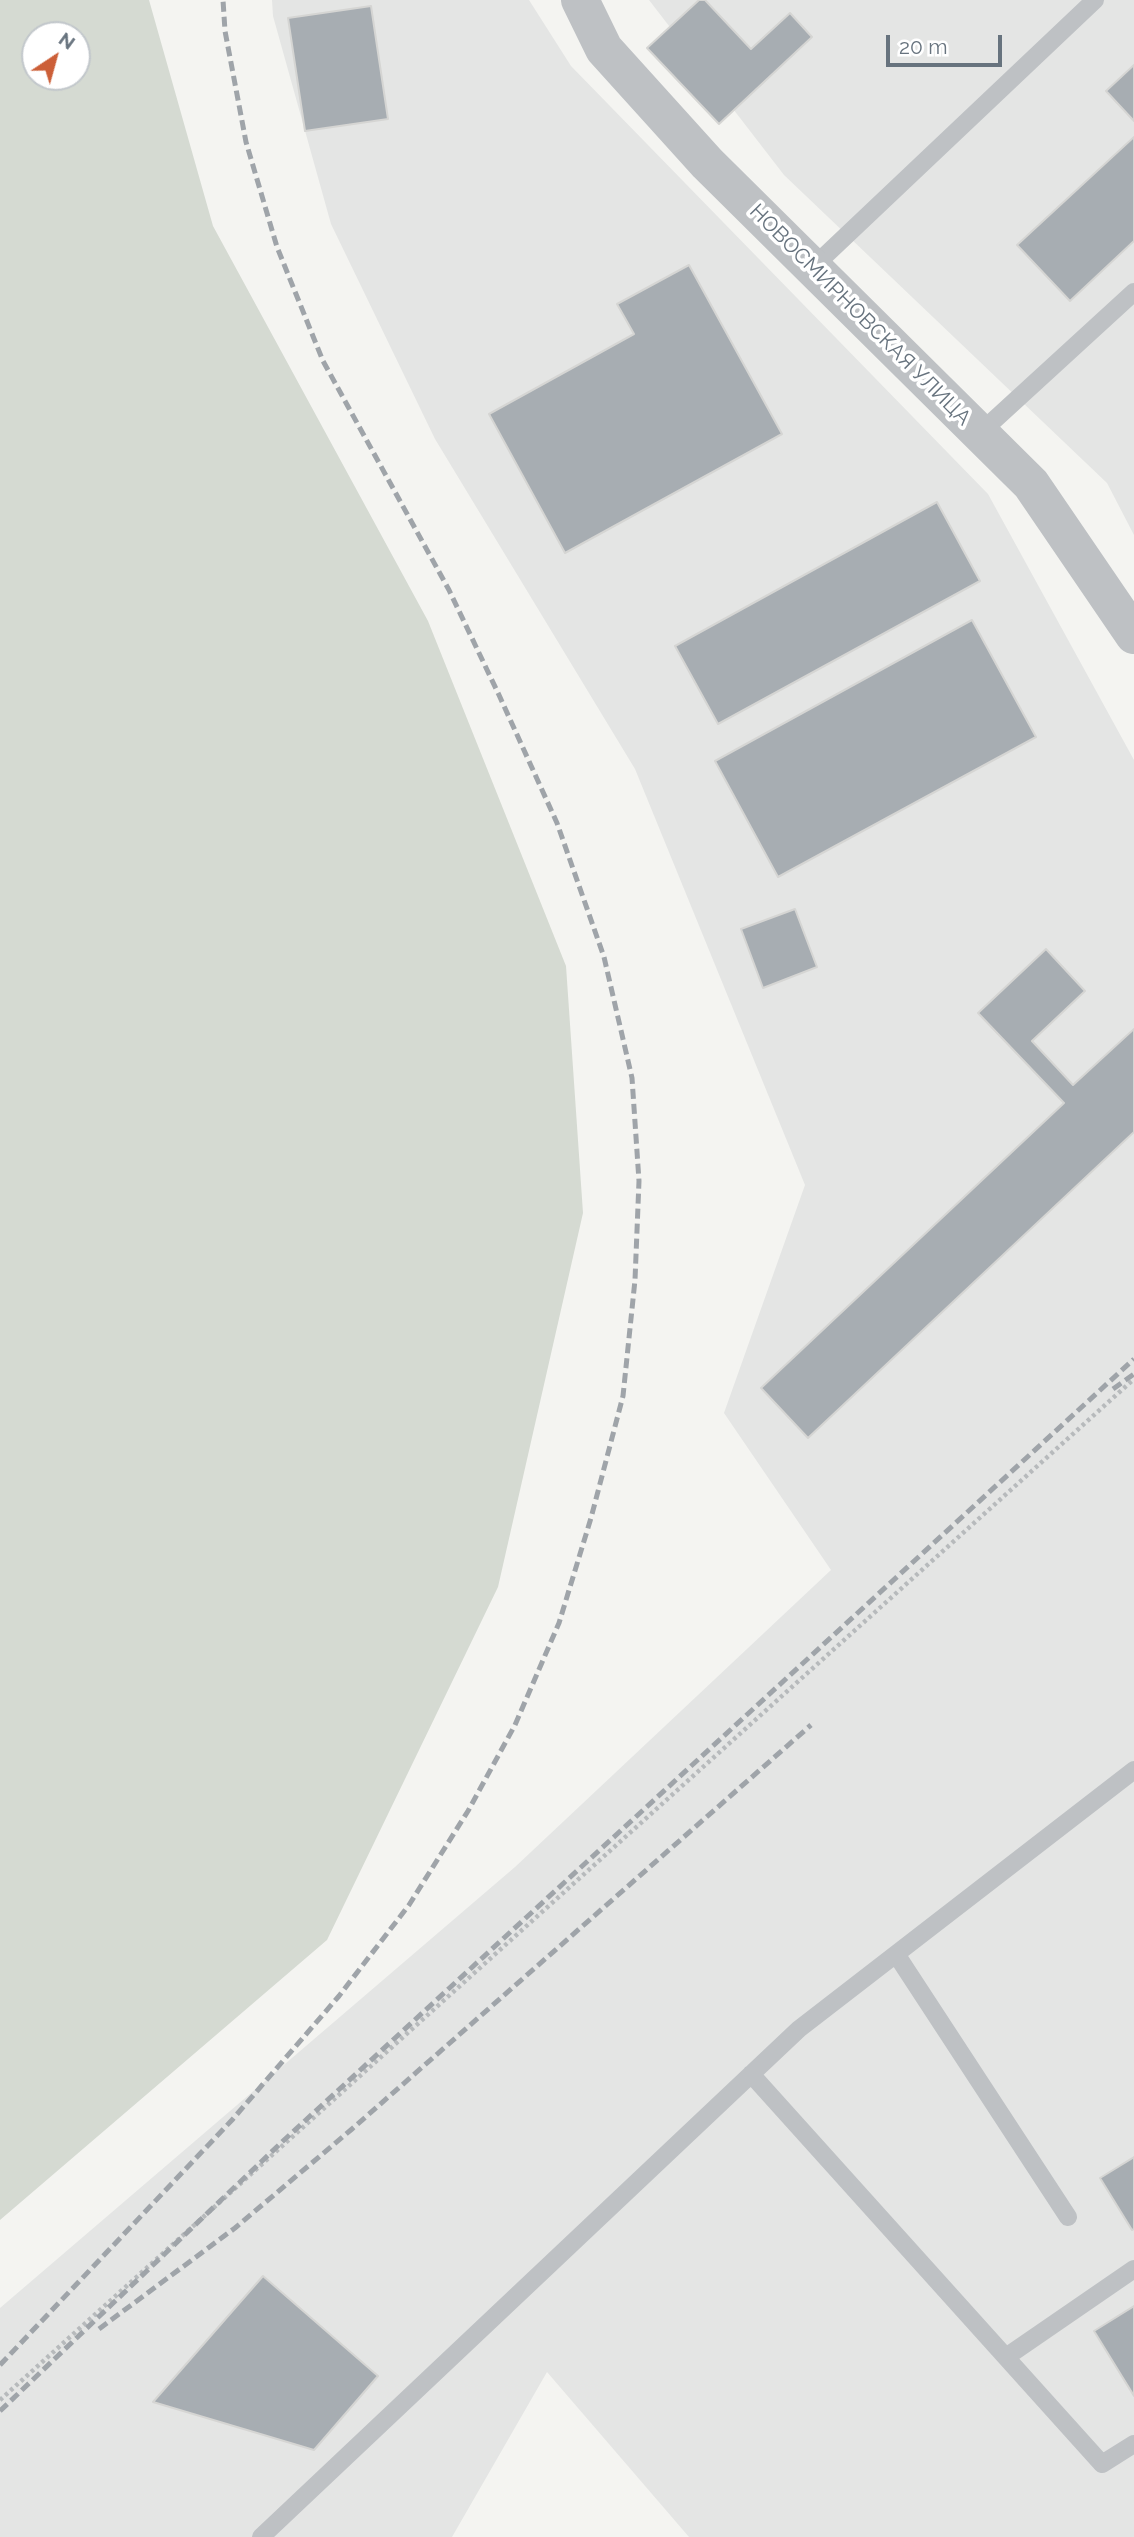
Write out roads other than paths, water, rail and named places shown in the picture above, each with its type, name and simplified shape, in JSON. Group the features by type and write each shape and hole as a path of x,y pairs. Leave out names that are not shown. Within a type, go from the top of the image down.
{"street":[{"name":"НОВОСМИРНОВСКАЯ УЛИЦА","path":"580,0 604,49 706,163 1031,484 1134,635"}],"lane":[{"path":"813,268 1095,0"},
{"path":"980,433 1134,292"},
{"path":"261,2537 799,2029 1134,1770"},
{"path":"896,1954 1068,2217"},
{"path":"751,2074 1102,2464 1134,2444"},
{"path":"1006,2357 1134,2269"}],"railway":[{"path":"0,2365 232,2120 339,1996 409,1905 468,1811 515,1725 559,1623 591,1518 623,1396 635,1280 639,1181 632,1078 604,957 557,823 499,695 449,590 323,361 277,247 246,142 225,31 223,0"},
{"path":"0,2411 283,2141 1134,1359"},
{"path":"1113,1389 1134,1374"},
{"path":"99,2329 235,2228 352,2129 811,1725"}]}
